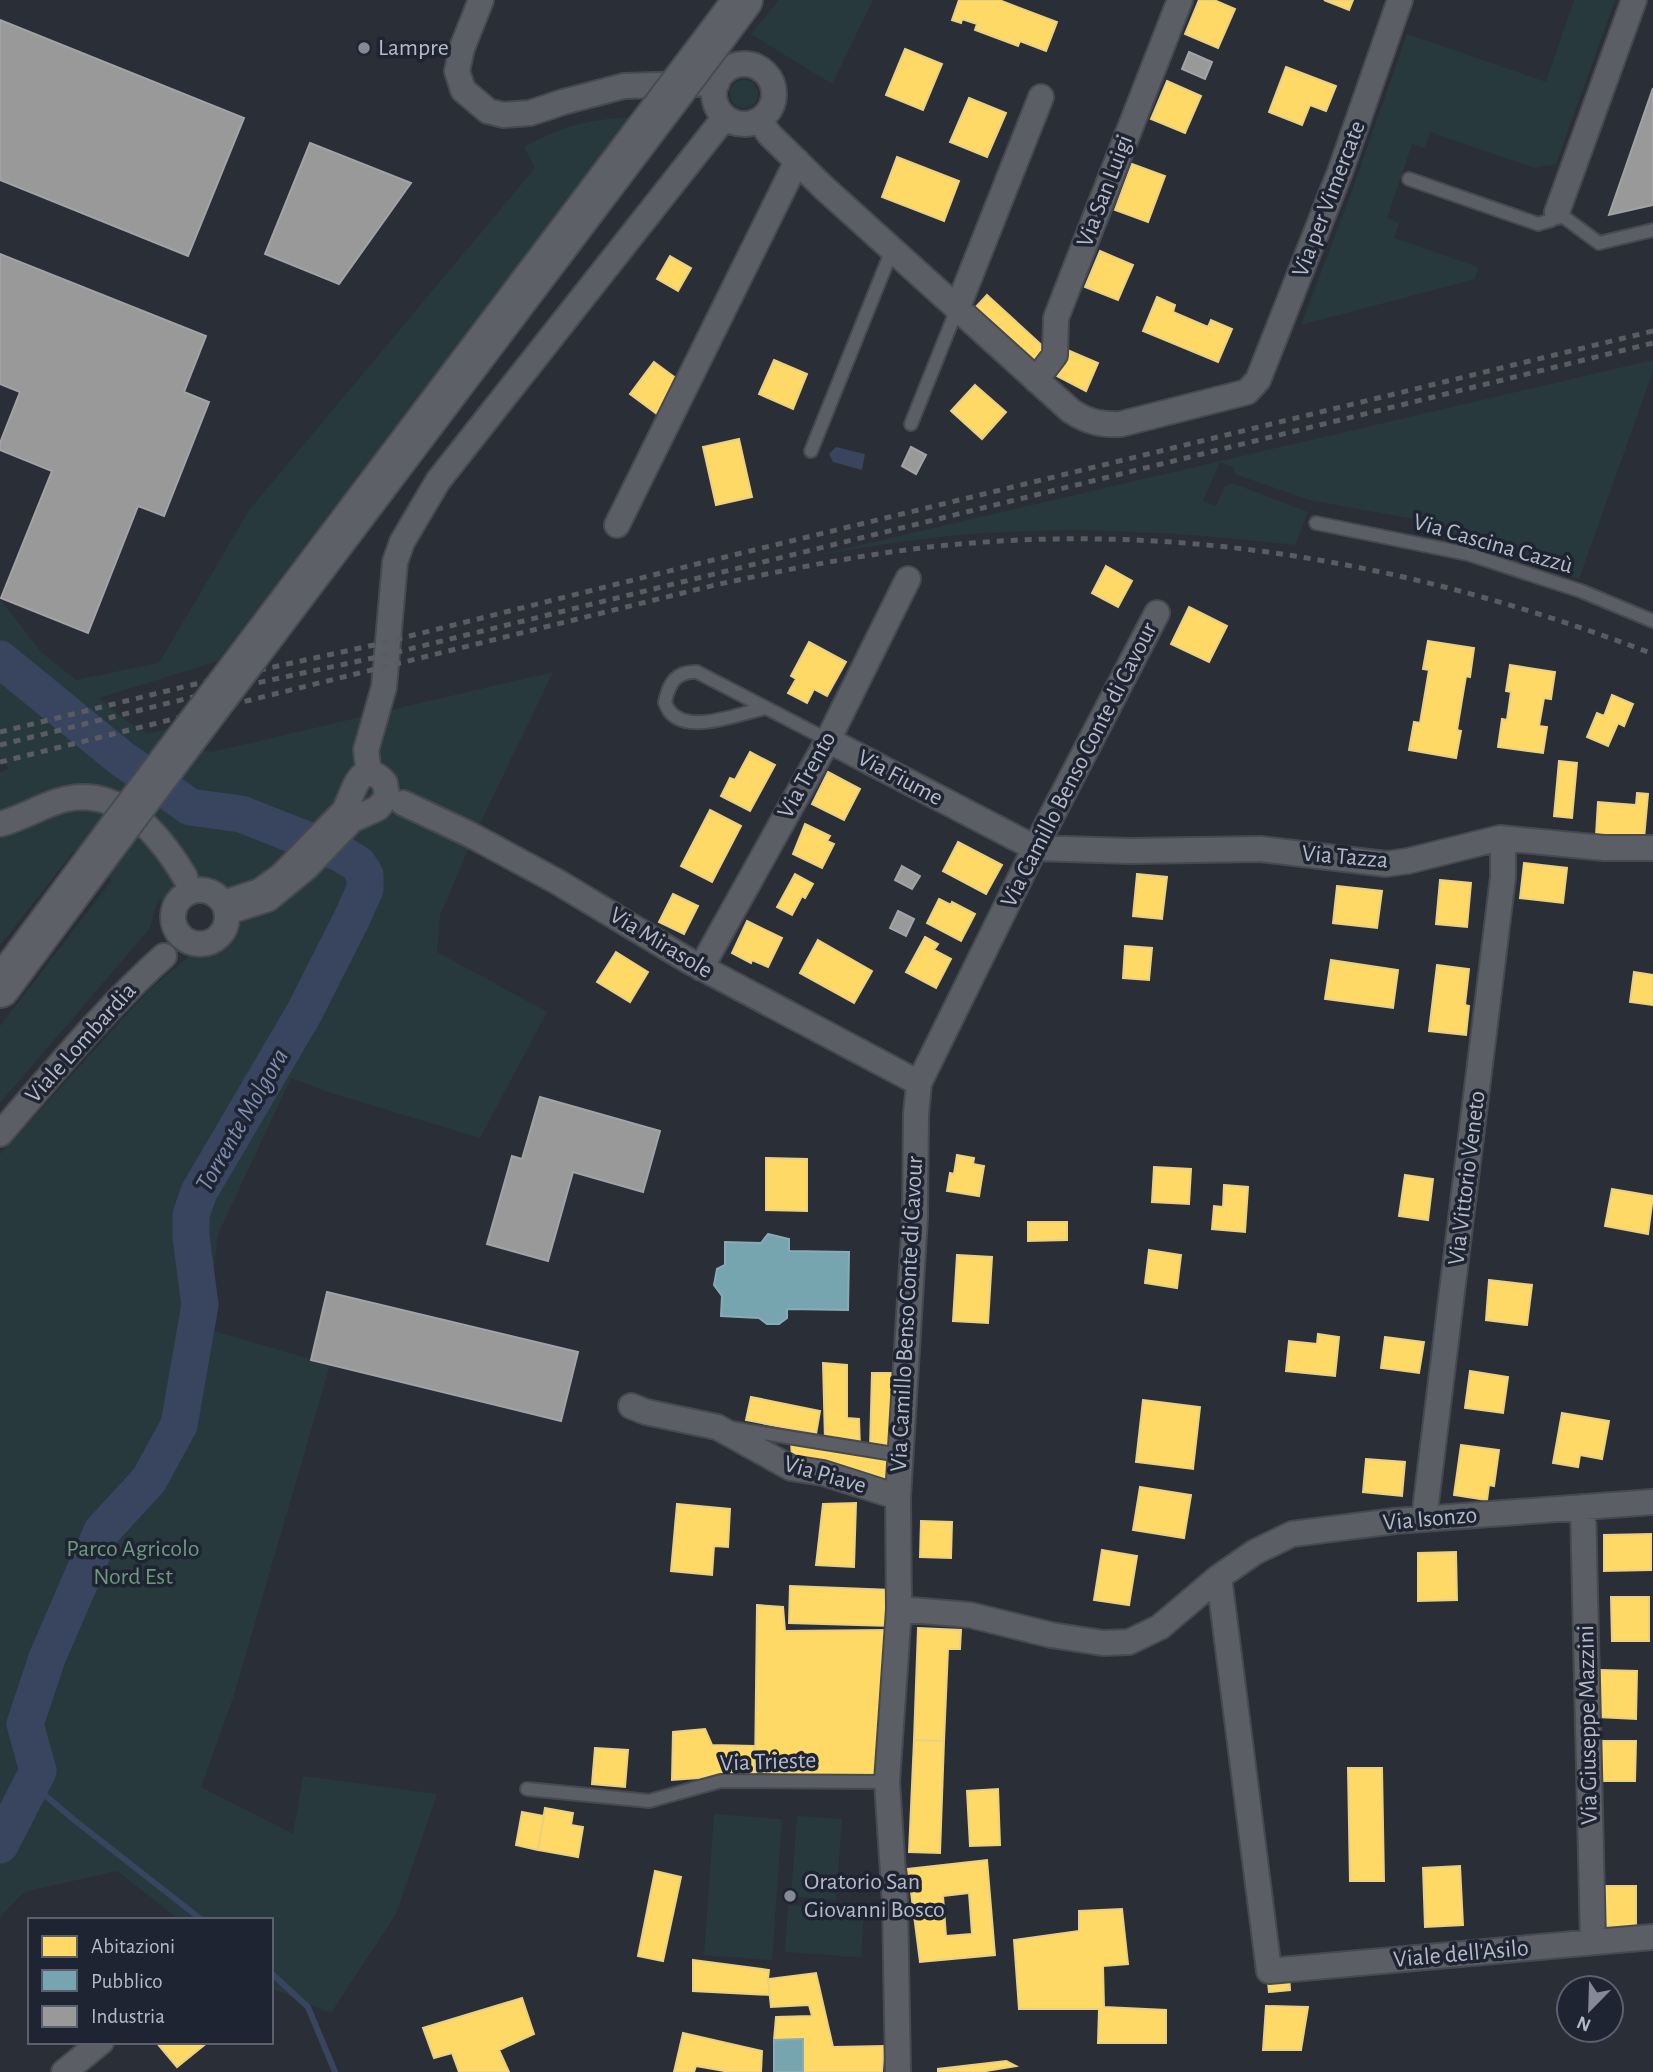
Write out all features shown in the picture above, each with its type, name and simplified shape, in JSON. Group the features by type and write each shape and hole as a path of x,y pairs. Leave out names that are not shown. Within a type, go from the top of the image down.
{"main road":[{"path":"0,988 743,0"}],"street":[{"path":"481,0 462,48 457,71 463,90 488,111 503,115 530,113 624,86 717,83"},
{"name":"Via San Luigi","path":"1037,380 1055,355 1056,318 1180,0"},
{"name":"Via per Vimercate","path":"1037,380 1071,411 1086,420 1103,425 1121,424 1247,392 1258,380 1268,359 1340,172 1400,0"},
{"path":"1557,212 1634,0"},
{"path":"740,64 760,69 768,75 773,85 772,105 760,120 742,124 725,117 715,101 717,83 722,74 740,64"},
{"path":"957,309 1041,97"},
{"path":"226,907 268,899 348,816 378,808 385,791 366,750 384,687 395,562 402,542 438,481 725,117"},
{"path":"760,120 769,134 797,161 1037,380"},
{"path":"617,525 797,161"},
{"name":"Via Trento","path":"701,968 828,740 908,579"},
{"name":"Via Camillo Benso Conte di Cavour","path":"898,2072 895,1903 887,1782 899,1609 898,1497 915,1217 919,1083 1035,848 1157,613"},
{"name":"Via Fiume","path":"828,740 1035,848"},
{"path":"348,816 355,782 363,775 385,791"},
{"name":"Via Mirasole","path":"385,791 556,881 701,968 919,1083"},
{"path":"0,824 17,820 66,799 89,797 129,811 149,827 167,849 189,887 218,896 226,907 226,927 217,939 209,943 184,936 173,910 189,887"},
{"name":"Via Tazza","path":"1035,848 1105,851 1260,849 1386,864 1500,838 1604,848 1653,848"},
{"name":"Via Vittorio Veneto","path":"1424,1519 1503,877 1503,847 1500,838"},
{"name":"Viale Lombardia","path":"0,1133 104,1013 164,956 172,943 184,936"},
{"name":"Via Piave","path":"631,1406 646,1412 717,1427 791,1468 823,1473 898,1497"},
{"name":"Via Isonzo","path":"899,1609 970,1615 1051,1635 1103,1643 1129,1642 1160,1627 1219,1577 1255,1552 1292,1535 1424,1519 1653,1502"},
{"name":"Via Giuseppe Mazzini","path":"1583,1507 1593,1942"},
{"name":"Viale dell'Asilo","path":"1219,1577 1269,1971 1653,1937"},
{"path":"64,2072 99,2044"}],"lane":[{"path":"1409,179 1538,224 1552,220 1557,212 1599,243 1653,230"},
{"path":"811,451 892,250"},
{"path":"911,424 957,309"},
{"name":"Via Cascina Cazzù","path":"1316,523 1468,554 1581,591 1653,621"},
{"name":"Via Fiume","path":"765,708 699,723 676,719 665,702 670,685 676,677 687,671 697,672 828,740"},
{"name":"Via Piave","path":"717,1427 773,1433 900,1455"},
{"name":"Via Trieste","path":"527,1789 649,1801 721,1781 887,1782"}],"green space":[{"path":"779,0 873,0 832,84 751,34"},
{"path":"1574,0 1615,0 1556,164 1535,168 1430,132 1425,148 1412,144 1387,218 1399,223 1394,238 1478,267 1475,279 1301,325 1407,34 1546,82"},
{"path":"744,80 754,84 758,94 754,104 744,108 734,104 730,94 734,84"},
{"name":"Parco Agricolo Nord Est","path":"630,117 218,661 99,698 147,734 168,729 159,740 161,742 212,752 553,672 473,838 440,915 437,952 547,1012 480,1138 325,1091 291,1078 218,1234 207,1329 330,1365 233,1698 201,1787 293,1834 303,1776 437,1794 396,1914 331,2013 273,1989 273,1918 177,1918 117,1871 24,1892 0,1917 0,1154 150,989 188,957 226,932 231,922 224,893 202,884 178,883 166,902 158,899 150,928 0,1103 0,1026 112,880 74,851 0,945 0,772 9,769 0,757 0,599 41,652 76,680 159,663 250,509 535,168 524,147 575,125"},
{"path":"1653,360 1653,371 1579,579 1491,549 1453,546 1442,524 1309,500 1235,474 1233,467 1220,462 1203,501 1216,506 1225,486 1232,483 1308,512 1295,545 1163,533 1030,531 922,539 814,556"},
{"path":"714,1814 782,1819 772,1960 704,1955"},
{"path":"797,1816 842,1819 836,1900 791,1896"},
{"path":"788,1905 864,1910 861,1957 785,1952"}],"water":[{"path":"836,447 865,454 862,470 833,462 829,454"}],"building: Abitazioni":[{"path":"959,0 999,0 1057,22 1046,51 1020,41 1018,46 975,30 977,24 962,19 961,23 952,20"},
{"path":"1199,0 1214,0 1235,9 1218,48 1185,34"},
{"path":"1324,0 1353,0 1349,10"},
{"path":"905,49 942,64 923,110 886,95"},
{"path":"1286,67 1336,86 1326,111 1310,105 1302,125 1269,112"},
{"path":"1167,81 1201,96 1185,133 1151,119"},
{"path":"969,98 1006,113 987,157 950,142"},
{"path":"897,157 959,181 944,221 882,197"},
{"path":"1132,164 1165,176 1148,222 1115,210"},
{"path":"1100,251 1133,265 1118,300 1085,287"},
{"path":"670,256 691,268 678,291 657,279"},
{"path":"987,295 1047,350 1033,366 973,310"},
{"path":"1157,297 1175,305 1173,312 1208,327 1211,320 1232,329 1218,362 1143,331"},
{"path":"1065,349 1098,363 1086,391 1055,375"},
{"path":"774,360 807,374 793,409 759,394"},
{"path":"654,362 681,382 657,414 630,394"},
{"path":"975,385 1006,412 982,439 951,411"},
{"path":"739,439 752,497 716,505 703,447"},
{"path":"1106,566 1132,581 1118,607 1092,593"},
{"path":"1189,607 1227,626 1209,662 1171,644"},
{"path":"1428,641 1474,648 1470,677 1466,676 1457,730 1461,731 1456,758 1409,750 1414,722 1420,723 1429,670 1423,669"},
{"path":"809,642 846,662 827,696 814,689 807,703 788,693 796,679 791,676"},
{"path":"1510,665 1555,672 1551,699 1544,698 1539,726 1547,727 1543,753 1498,747 1502,719 1507,720 1511,692 1506,691"},
{"path":"1612,695 1633,704 1624,726 1618,723 1608,746 1587,737 1597,713 1604,716"},
{"path":"750,752 775,765 750,811 721,796 730,778 735,780"},
{"path":"1559,761 1577,763 1572,818 1554,816"},
{"path":"828,772 860,789 844,820 812,804"},
{"path":"1637,793 1648,794 1644,839 1596,835 1598,802 1636,805"},
{"path":"710,810 741,826 712,882 681,866"},
{"path":"805,824 830,836 827,841 834,844 822,868 793,854"},
{"path":"958,842 1002,865 986,894 943,871"},
{"path":"1524,863 1567,868 1563,903 1520,898"},
{"path":"795,874 813,884 805,898 802,896 792,915 777,907"},
{"path":"1137,874 1167,877 1162,919 1133,916"},
{"path":"1440,880 1471,883 1467,927 1436,924"},
{"path":"1337,886 1382,891 1377,928 1333,923"},
{"path":"673,894 698,906 684,934 659,922"},
{"path":"939,899 951,905 952,902 975,914 961,941 927,923"},
{"path":"747,921 782,938 768,967 752,960 751,963 732,953"},
{"path":"925,937 938,944 934,950 951,959 936,988 906,972"},
{"path":"818,940 872,971 854,1003 800,973"},
{"path":"1125,946 1152,948 1149,980 1123,978"},
{"path":"616,952 648,972 630,1002 597,982"},
{"path":"1331,960 1398,970 1393,1008 1325,999"},
{"path":"1437,965 1469,969 1465,1005 1469,1006 1466,1035 1429,1031"},
{"path":"1634,972 1653,975 1653,1005 1630,1002"},
{"path":"957,1155 974,1158 973,1164 984,1166 979,1196 947,1191 950,1173 954,1174"},
{"path":"766,1158 807,1159 807,1211 766,1210"},
{"path":"1154,1167 1191,1169 1189,1204 1152,1202"},
{"path":"1405,1175 1433,1179 1428,1220 1399,1216"},
{"path":"1224,1185 1248,1187 1245,1232 1212,1229 1214,1206 1223,1207"},
{"path":"1612,1189 1653,1196 1648,1234 1605,1226"},
{"path":"1028,1222 1067,1222 1067,1240 1028,1241"},
{"path":"1149,1250 1181,1255 1177,1288 1145,1283"},
{"path":"957,1255 992,1257 988,1323 953,1321"},
{"path":"1489,1280 1532,1285 1527,1325 1486,1320"},
{"path":"1318,1334 1339,1337 1335,1376 1286,1371 1289,1341 1317,1344"},
{"path":"1385,1337 1424,1342 1419,1373 1381,1368"},
{"path":"823,1363 847,1365 847,1418 859,1419 860,1448 825,1440"},
{"path":"1470,1371 1508,1377 1503,1413 1465,1408"},
{"path":"872,1373 893,1373 891,1449 870,1448"},
{"path":"751,1397 820,1411 816,1434 746,1420"},
{"path":"1143,1400 1200,1407 1193,1469 1136,1462"},
{"path":"1562,1413 1609,1421 1602,1459 1580,1455 1578,1467 1553,1463"},
{"path":"791,1441 888,1461 885,1481 792,1459"},
{"path":"1461,1445 1499,1450 1494,1486 1489,1485 1487,1500 1454,1495"},
{"path":"1366,1459 1405,1462 1402,1496 1363,1492"},
{"path":"1140,1487 1191,1495 1184,1538 1133,1530"},
{"path":"856,1503 854,1567 816,1565 823,1504"},
{"path":"677,1504 730,1509 728,1547 714,1546 712,1575 671,1571"},
{"path":"921,1521 952,1522 951,1558 920,1557"},
{"path":"1651,1534 1651,1570 1604,1571 1604,1535"},
{"path":"1102,1550 1137,1556 1129,1605 1094,1600"},
{"path":"1456,1552 1457,1600 1418,1601 1418,1553"},
{"path":"790,1586 892,1590 891,1626 789,1623"},
{"path":"1611,1597 1649,1597 1649,1641 1612,1641"},
{"path":"757,1605 783,1607 785,1631 887,1630 887,1779 755,1772"},
{"path":"918,1628 961,1630 960,1649 948,1649 944,1741 914,1740"},
{"path":"1600,1670 1637,1671 1636,1719 1598,1717"},
{"path":"705,1729 712,1745 754,1746 755,1774 672,1780 673,1732"},
{"path":"914,1740 944,1741 940,1853 909,1852"},
{"path":"1601,1741 1636,1741 1635,1781 1601,1781"},
{"path":"595,1748 628,1750 625,1787 592,1784"},
{"path":"1348,1768 1382,1768 1384,1881 1350,1881"},
{"path":"998,1789 1000,1845 970,1846 967,1791"},
{"path":"545,1808 573,1813 571,1825 583,1827 578,1857 538,1850"},
{"path":"522,1812 544,1816 538,1850 516,1845"},
{"path":"987,1860 995,1955 920,1962 908,1869","holes":["969,1893 972,1934 946,1936 943,1896"]},
{"path":"1460,1866 1463,1925 1425,1927 1423,1868"},
{"path":"655,1871 681,1877 663,1961 638,1956"},
{"path":"1602,1886 1636,1886 1636,1927 1601,1926"},
{"path":"1122,1909 1128,1964 1103,1966 1104,2007 1166,2010 1166,2043 1098,2043 1099,2009 1019,2009 1014,1940 1079,1931 1079,1911"},
{"path":"693,1960 769,1970 770,1995 693,1991"},
{"path":"1289,1972 1290,1990 1269,1992 1267,1973"},
{"path":"816,1973 833,2047 884,2046 882,2072 803,2072 803,2039 774,2040 776,2017 812,2016 809,2005 771,2007 768,1979"},
{"path":"522,1998 534,2034 499,2050 509,2072 459,2072 452,2053 434,2058 423,2028"},
{"path":"1266,2006 1308,2007 1301,2050 1263,2050"},
{"path":"683,2033 762,2051 761,2072 730,2072 696,2066 694,2072 674,2072"},
{"path":"158,2044 206,2044 177,2067"},
{"path":"1006,2061 1016,2066 980,2072 938,2072 938,2069"}],"building: Pubblico":[{"path":"768,1234 789,1239 789,1251 849,1252 848,1310 787,1309 787,1318 779,1324 767,1324 759,1318 721,1316 722,1296 714,1285 717,1269 725,1265 725,1242 761,1243"},
{"path":"803,2039 803,2072 774,2072 774,2040"}],"building: Industria":[{"path":"0,20 244,118 188,256 0,180"},
{"path":"1189,52 1212,62 1205,79 1182,69"},
{"path":"1653,88 1653,205 1609,215"},
{"path":"310,143 411,183 339,284 265,254"},
{"path":"0,254 206,336 184,392 209,402 164,516 138,506 88,633 1,598 52,471 0,450 0,443 20,392 0,384"},
{"path":"911,447 926,455 916,474 902,466"},
{"path":"902,866 920,876 912,889 895,880"},
{"path":"898,911 914,919 906,936 890,928"},
{"path":"540,1097 660,1131 643,1192 573,1172 548,1261 487,1244 512,1156 522,1159"},
{"path":"327,1292 578,1352 561,1421 311,1360"}],"waterway":[{"name":"Torrente Molgora","path":"0,659 121,758 190,807 241,814 340,853 358,864 365,875 365,889 304,1013 199,1192 191,1215 191,1237 200,1305 179,1425 149,1480 102,1531 47,1658 25,1724 38,1771 0,1845"},
{"path":"32,1784 199,1918"},
{"path":"273,1975 308,2007 335,2072"}],"railway":[{"path":"0,732 187,686 374,645 1653,331"},
{"path":"0,745 201,695 373,658 1653,343"},
{"path":"0,762 715,585 883,553 939,546 1031,540 1122,540 1213,546 1302,557 1391,574 1479,596 1567,623 1653,654"}],"place":[{"name":"Lampre","path":"364,48"},
{"name":"Oratorio San Giovanni Bosco","path":"790,1896"}]}
